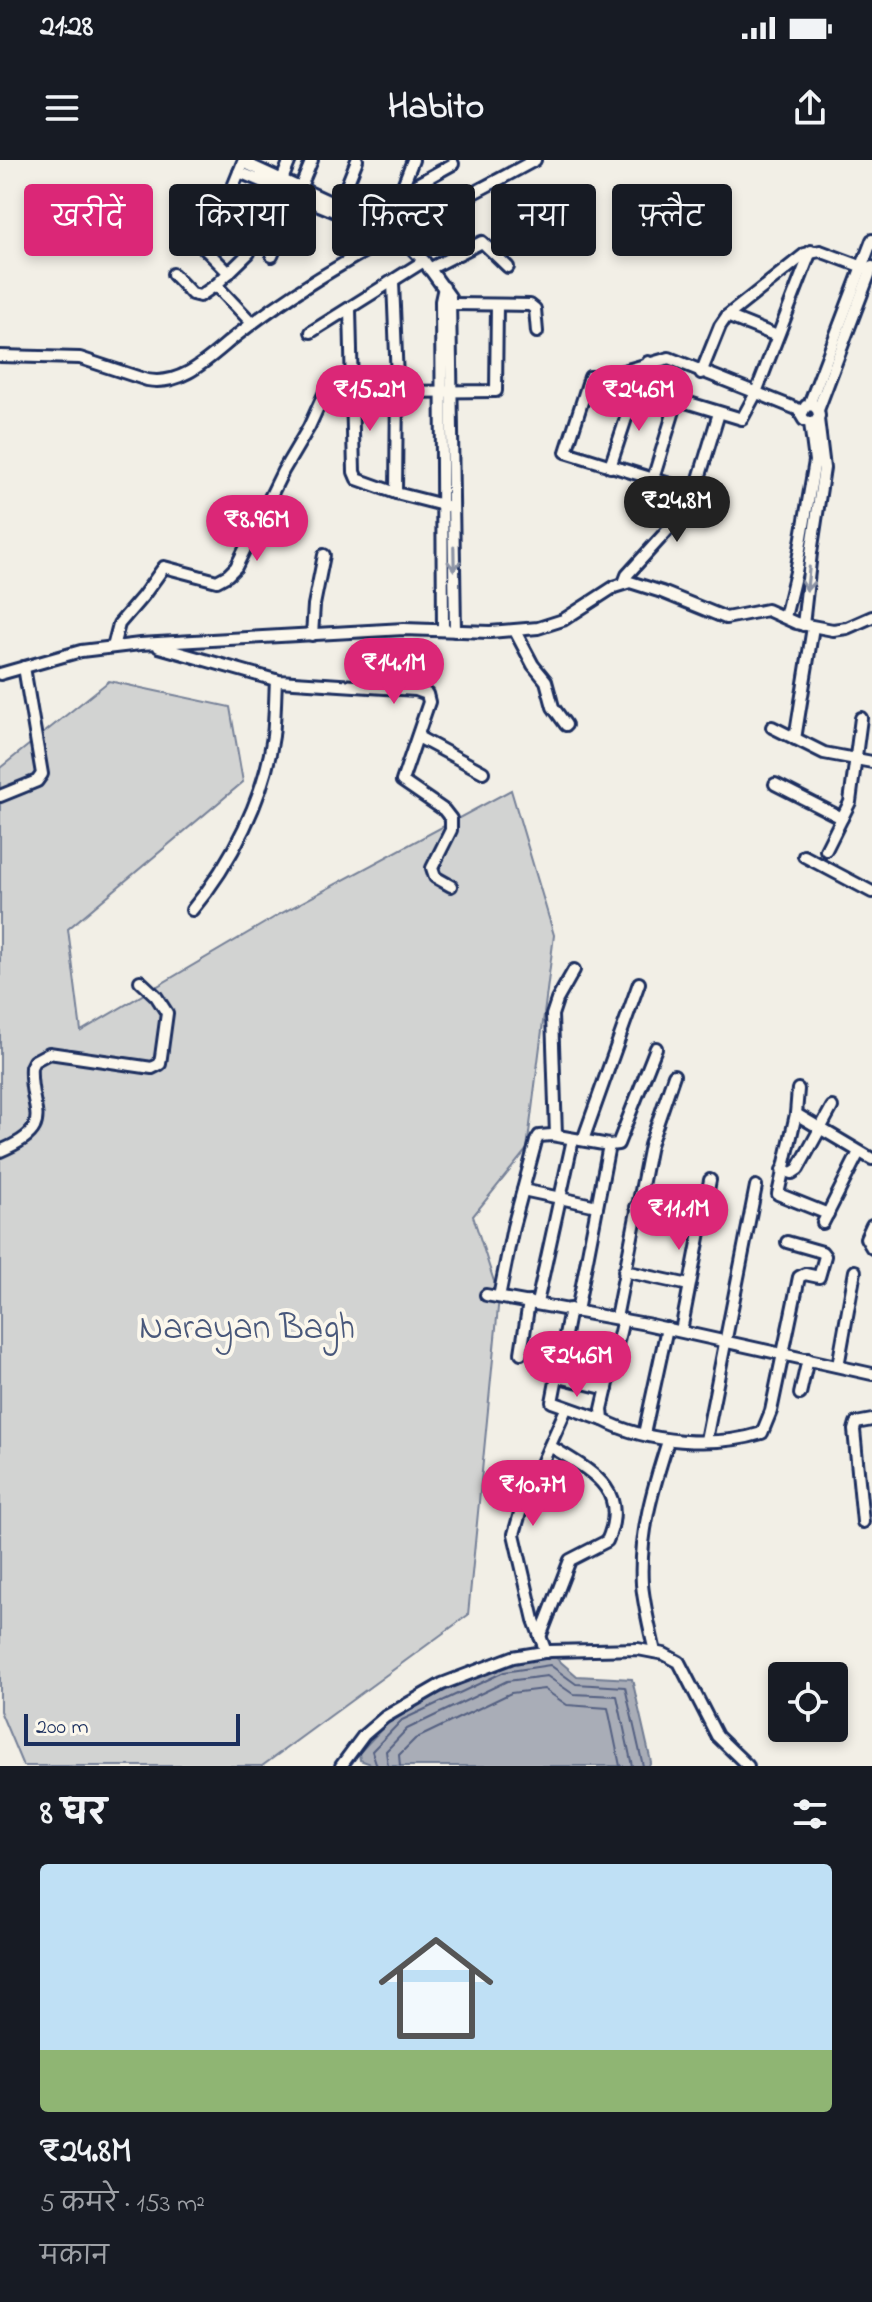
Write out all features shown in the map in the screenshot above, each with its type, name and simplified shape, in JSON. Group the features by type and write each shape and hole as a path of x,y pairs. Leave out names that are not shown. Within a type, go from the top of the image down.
{"street":[{"path":"234,184 242,165 281,184 290,160"},
{"path":"302,184 312,160"},
{"path":"348,184 357,160"},
{"path":"398,160 412,163 403,184"},
{"path":"475,191 535,160"},
{"path":"417,184 453,164"},
{"path":"785,617 806,552 820,462 811,414 868,268 872,240"},
{"path":"311,332 393,282 482,242 508,267"},
{"path":"701,373 727,316 811,251 820,251 868,268"},
{"path":"603,377 742,419 755,395 811,251"},
{"path":"212,256 229,273"},
{"path":"173,274 196,296 216,285 246,256"},
{"path":"0,356 80,358 147,380 166,381 194,368 252,323 358,256"},
{"path":"416,256 444,287 452,304 446,393"},
{"path":"393,282 396,493"},
{"path":"216,285 252,323"},
{"path":"444,287 441,301 446,393 449,631"},
{"path":"452,304 530,305 535,309 537,332"},
{"path":"396,392 496,391 497,305"},
{"path":"350,309 354,472 357,479 447,506"},
{"path":"727,316 777,336"},
{"path":"719,413 696,486 686,489 568,454 566,449 590,377 603,377 669,358 755,395 811,414"},
{"path":"648,362 656,395"},
{"path":"610,467 636,388"},
{"path":"113,647 119,624 164,567 217,581 236,567 324,394"},
{"path":"653,479 677,401"},
{"path":"624,583 627,575 676,521 686,489"},
{"path":"795,739 808,626 806,552"},
{"path":"312,635 315,595 324,555"},
{"path":"0,674 81,651 113,647 404,629 515,631 538,628 563,620 624,583 642,584 719,617 767,610 808,626 833,630 847,628 872,617"},
{"path":"515,631 533,665 546,681 553,707 566,725"},
{"path":"149,644 276,680 423,691 429,702 402,781 444,810 451,819 451,830 432,868 435,877 451,886"},
{"path":"0,796 37,781 42,774 24,667"},
{"path":"192,910 211,888 248,822 272,740 276,680"},
{"path":"826,850 850,802 861,718"},
{"path":"772,727 824,753 872,762"},
{"path":"418,737 483,772"},
{"path":"775,784 842,818"},
{"path":"804,856 872,892"},
{"path":"556,1135 552,1015 574,970"},
{"path":"0,1151 34,1128 37,1111 31,1073 34,1061 41,1055 49,1053 146,1068 156,1068 160,1064 167,1013 156,996 140,981"},
{"path":"521,1353 578,1140 639,983"},
{"path":"499,1297 536,1141 545,1135 556,1135 618,1144 656,1048"},
{"path":"603,1420 636,1207 650,1145 674,1075"},
{"path":"798,1089 796,1114 778,1191 781,1197 826,1218 859,1152"},
{"path":"782,1170 796,1172 832,1107"},
{"path":"796,1114 872,1159"},
{"path":"609,1145 573,1310 555,1376 552,1402 668,1441 730,1439 762,1433 768,1421 799,1277 805,1274 819,1277 825,1256 822,1252 787,1242"},
{"path":"681,1331 710,1180"},
{"path":"706,1440 756,1186"},
{"path":"523,1190 597,1206"},
{"path":"636,1207 702,1220"},
{"path":"872,1225 866,1238 872,1248"},
{"path":"624,1271 689,1285"},
{"path":"838,1366 855,1271"},
{"path":"486,1295 667,1328 872,1374"},
{"path":"644,1434 667,1328"},
{"path":"800,1394 808,1359"},
{"path":"555,1376 607,1389"},
{"path":"546,1652 531,1609 514,1534 520,1513 566,1409"},
{"path":"863,1522 854,1430 856,1423 872,1420"},
{"path":"655,1652 642,1585 645,1527 650,1498 668,1441"},
{"path":"540,1637 567,1566 577,1556 607,1541 614,1515 612,1498 601,1479 550,1446"},
{"path":"341,1766 373,1726 426,1693 513,1657 546,1652 638,1649 679,1662 717,1736 748,1766"}],"green space":[{"name":"Narayan Bagh","path":"109,681 230,707 243,782 68,929 81,1031 280,914 511,790 554,935 527,1149 473,1216 499,1297 468,1615 262,1766 23,1766 0,1711 0,768"}],"water":[{"path":"555,1657 577,1676 632,1679 651,1762 649,1766 376,1766 360,1760 359,1753 396,1714 502,1664"}]}
